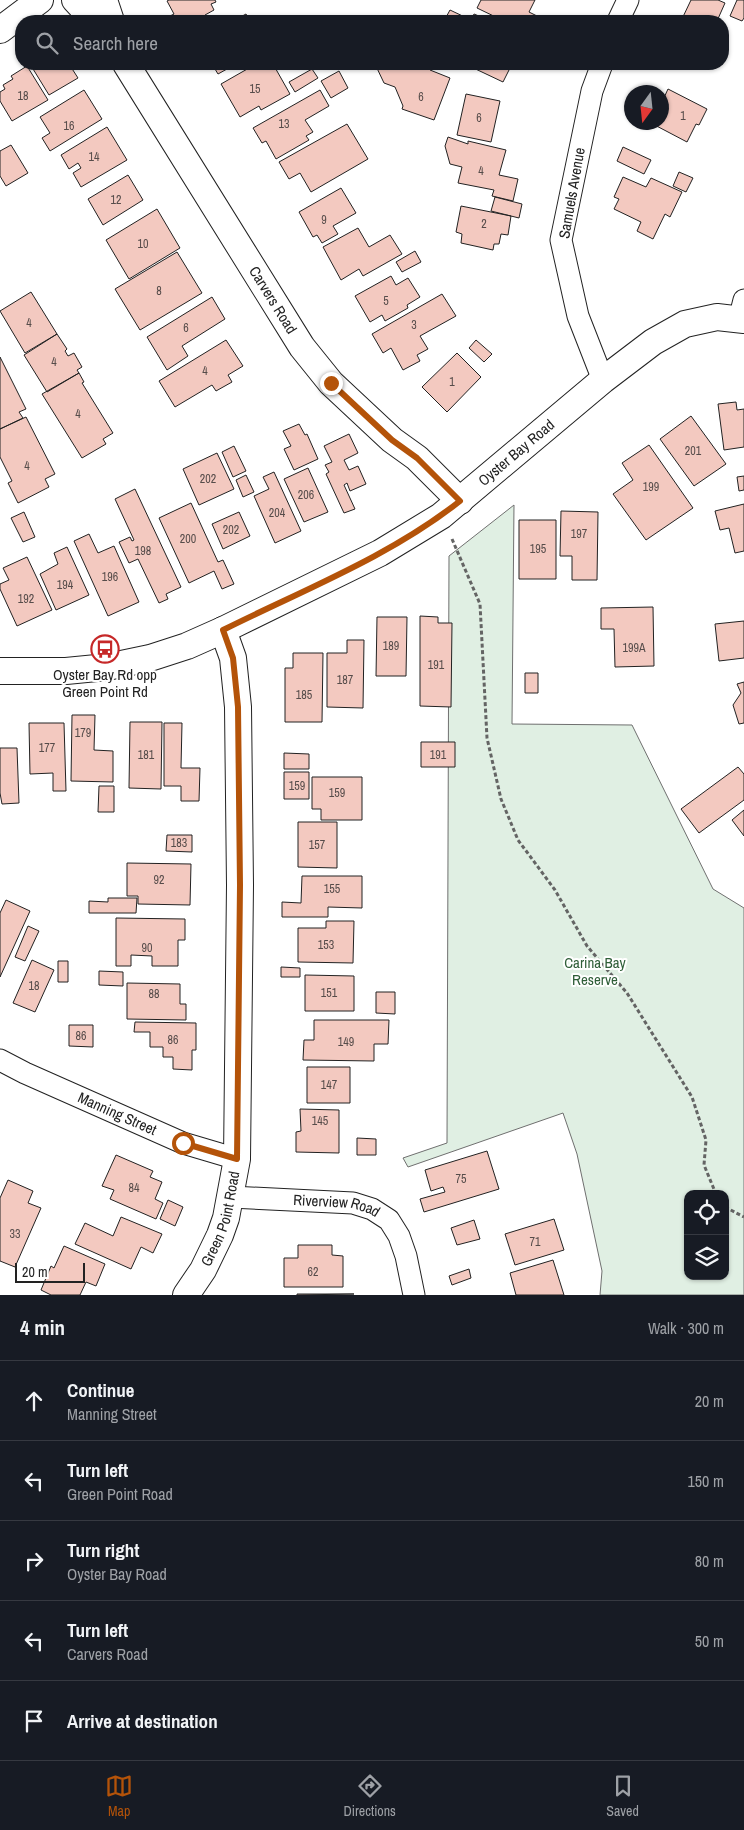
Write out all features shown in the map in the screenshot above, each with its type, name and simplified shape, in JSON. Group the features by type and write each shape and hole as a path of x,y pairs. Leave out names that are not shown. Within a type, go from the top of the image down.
{"street":[{"path":"0,10 7,0"},
{"path":"20,15 40,0"},
{"path":"75,0 89,15"},
{"path":"104,0 109,15"},
{"path":"621,15 628,0"},
{"path":"0,30 15,19"},
{"name":"Carvers Road","path":"130,70 302,347 338,389 392,440 417,458 450,508"},
{"name":"Samuels Avenue","path":"600,70 592,91 561,240 578,316 603,380"},
{"name":"Oyster Bay Road","path":"0,671 107,667 150,658 187,646 223,630 380,553 450,508 603,380 653,342 685,324 742,313"},
{"name":"Green Point Road","path":"186,1295 203,1270 220,1235 231,1197 237,1159 240,885 238,707 233,658 223,630"},
{"name":"Manning Street","path":"0,1060 25,1073 183,1143 237,1159"},
{"name":"Riverview Road","path":"231,1197 353,1203 372,1209 389,1220 399,1236 406,1256 414,1295"}],"path":[{"path":"450,508 480,604 487,738 501,799 518,840 555,890 588,946 627,993 692,1097 706,1140 704,1166 714,1190"},
{"path":"729,1208 744,1217"}],"green space":[{"name":"Carina Bay Reserve","path":"514,505 512,724 632,725 713,889 744,908 744,1295 600,1295 602,1271 577,1154 563,1113 408,1167 403,1158 447,1143 449,556"}],"building":[{"path":"215,0 216,2 211,4 214,10 205,15 172,15 174,14 167,1"},
{"path":"481,0 535,0 529,12 535,15 492,15 477,8"},
{"path":"691,0 718,0 725,3 720,15 684,15"},
{"path":"737,0 744,0 744,18 742,21 730,16"},
{"path":"450,10 460,15 447,15"},
{"path":"21,70 29,70 48,100 12,121 0,101 0,92 5,89 3,85 13,79 11,76"},
{"path":"34,70 73,70 78,78 49,95"},
{"path":"216,70 225,70 218,74"},
{"path":"246,70 276,70 290,94 261,110 259,106 240,117 221,84"},
{"path":"310,70 313,70 318,78 295,92 289,82"},
{"path":"378,70 430,70 450,78 434,120 402,109 403,106 395,87 384,83"},
{"path":"478,70 509,70 503,82"},
{"path":"339,71 348,88 331,98 321,81"},
{"path":"84,90 102,119 50,151 42,138 50,133 40,117"},
{"path":"320,90 329,106 305,120 313,132 306,136 309,140 276,159 266,141 262,143 253,128"},
{"path":"669,90 707,109 699,125 696,124 687,142 664,130 669,130"},
{"path":"466,94 500,101 491,142 457,135"},
{"path":"347,124 368,159 311,192 300,173 289,179 279,162"},
{"path":"107,127 127,160 81,187 73,173 81,168 78,163 69,169 61,155"},
{"path":"448,137 468,144 468,141 506,150 499,175 518,179 513,201 492,196 494,190 458,183 462,167 450,164 445,146"},
{"path":"11,145 28,173 6,186 0,176 0,151"},
{"path":"623,147 651,160 644,174 617,161"},
{"path":"679,172 693,178 686,192 673,186"},
{"path":"128,175 143,200 103,225 88,199"},
{"path":"623,177 646,187 651,178 682,192 670,217 665,214 653,239 637,231 641,222 614,209 619,199 614,197"},
{"path":"341,188 356,213 333,226 338,234 322,243 317,235 313,237 299,212"},
{"path":"495,197 522,204 519,218 491,211"},
{"path":"461,206 511,216 508,235 501,234 499,244 494,244 493,250 461,243 462,234 456,232"},
{"path":"157,209 180,248 129,279 106,240"},
{"path":"358,228 369,247 390,235 402,254 363,276 359,269 341,280 323,247"},
{"path":"415,251 421,262 402,272 396,262"},
{"path":"177,252 202,293 140,330 115,289"},
{"path":"391,276 396,285 408,278 420,297 407,305 408,308 385,321 382,315 370,322 355,296"},
{"path":"31,292 57,334 25,353 0,311"},
{"path":"442,294 456,316 420,336 428,349 417,355 420,361 403,370 391,348 383,353 372,334"},
{"path":"212,297 225,319 182,346 188,356 167,370 147,337"},
{"path":"57,334 67,349 65,351 68,356 74,353 82,367 77,370 79,373 47,392 24,355"},
{"path":"226,340 243,366 228,375 232,382 216,391 212,385 175,407 159,381"},
{"path":"476,340 492,354 484,362 469,348"},
{"path":"457,353 481,377 447,412 422,387"},
{"path":"0,357 26,409 19,412 23,418 0,429"},
{"path":"79,373 84,382 82,383 113,433 103,439 106,444 82,458 42,394"},
{"path":"736,402 737,410 744,409 744,447 724,450 718,404"},
{"path":"691,416 726,464 694,486 660,439"},
{"path":"26,417 55,474 45,479 49,487 18,503 8,483 12,481 0,457 0,429"},
{"path":"299,424 305,435 307,434 318,459 294,470 284,449 291,446 283,431"},
{"path":"349,434 358,453 344,460 349,470 358,466 366,484 350,491 347,483 344,485 355,509 344,513 326,474 329,472 325,465 332,462 324,446"},
{"path":"649,445 693,508 646,540 613,494 633,480 622,463"},
{"path":"234,446 246,471 233,477 222,452"},
{"path":"217,453 234,489 199,505 183,469"},
{"path":"308,468 328,512 304,522 284,479"},
{"path":"274,472 301,531 275,543 254,496 269,489 263,477"},
{"path":"246,475 254,492 243,497 236,480"},
{"path":"744,476 744,490 739,491 737,477"},
{"path":"135,489 181,587 166,594 168,599 159,603 138,559 129,563 119,542 130,537 132,541 134,540 115,499"},
{"path":"191,503 218,562 223,560 234,584 222,589 214,571 189,583 159,518"},
{"path":"744,504 744,551 735,553 729,528 720,530 715,511"},
{"path":"561,511 598,512 597,580 572,580 572,556 560,556"},
{"path":"24,512 35,537 23,542 11,518"},
{"path":"239,512 250,536 223,549 212,524"},
{"path":"519,520 556,520 556,579 519,579"},
{"path":"89,534 98,553 114,546 139,602 108,616 74,541"},
{"path":"67,547 89,595 56,610 40,574 58,564 54,553"},
{"path":"27,557 52,610 17,626 0,589 0,584 9,580 3,568"},
{"path":"653,607 654,666 615,667 614,629 601,629 601,608"},
{"path":"420,616 438,617 438,623 452,623 451,707 420,706"},
{"path":"377,617 407,617 406,676 376,676"},
{"path":"744,621 744,658 719,661 715,624"},
{"path":"347,640 364,640 363,708 327,707 327,653 347,653"},
{"path":"293,653 323,653 322,722 285,722 285,668 293,668"},
{"path":"525,673 538,673 538,693 525,693"},
{"path":"744,682 744,723 739,724 733,705 741,693 737,684"},
{"path":"72,715 95,715 94,750 113,751 113,782 71,781"},
{"path":"130,722 162,722 161,789 129,788"},
{"path":"29,723 64,723 66,791 53,791 53,773 30,774"},
{"path":"164,723 182,723 181,768 200,768 199,801 181,801 181,786 164,786"},
{"path":"421,742 455,742 455,767 421,767"},
{"path":"0,748 17,748 19,803 2,804 0,793"},
{"path":"284,753 309,754 309,769 284,769"},
{"path":"738,767 744,774 744,800 699,833 681,809"},
{"path":"284,772 309,772 309,799 284,799"},
{"path":"312,777 362,777 362,820 321,820 321,809 312,809"},
{"path":"99,786 114,786 114,812 98,812"},
{"path":"744,810 744,836 732,820"},
{"path":"298,822 337,822 337,868 298,867"},
{"path":"167,835 192,835 192,852 166,851"},
{"path":"127,863 191,864 190,905 138,904 138,896 127,896"},
{"path":"302,876 362,876 362,908 328,907 328,917 282,917 282,902 301,903"},
{"path":"108,898 137,898 136,913 89,913 89,901 108,902"},
{"path":"6,900 30,911 0,977 0,913"},
{"path":"116,918 185,919 185,940 178,940 178,966 152,966 152,956 131,955 131,966 116,966"},
{"path":"326,921 354,921 353,963 298,962 298,928 326,928"},
{"path":"28,926 39,931 25,961 15,957"},
{"path":"32,960 54,970 35,1012 13,1003"},
{"path":"58,961 68,961 68,982 58,982"},
{"path":"281,967 300,968 300,977 281,977"},
{"path":"99,971 123,972 123,986 99,985"},
{"path":"305,975 354,976 354,1011 305,1011"},
{"path":"127,983 180,984 180,1004 186,1004 186,1020 127,1019"},
{"path":"376,992 395,992 395,1014 376,1013"},
{"path":"314,1020 389,1020 388,1044 374,1044 374,1061 303,1060 304,1040 314,1040"},
{"path":"135,1022 196,1023 196,1050 192,1050 192,1070 173,1069 173,1057 163,1057 163,1047 150,1047 150,1032 134,1032"},
{"path":"69,1025 93,1025 93,1047 69,1046"},
{"path":"307,1067 350,1067 350,1103 307,1103"},
{"path":"300,1109 339,1110 339,1153 296,1152 296,1132 301,1131"},
{"path":"357,1138 376,1139 376,1155 357,1155"},
{"path":"487,1151 499,1189 424,1212 420,1199 445,1192 443,1187 431,1191 425,1170"},
{"path":"116,1155 153,1171 150,1177 162,1182 155,1199 163,1203 156,1219 110,1199 114,1190 102,1186"},
{"path":"8,1180 33,1191 28,1203 41,1208 15,1267 0,1261 0,1198"},
{"path":"168,1200 183,1207 175,1226 160,1219"},
{"path":"121,1217 162,1234 153,1253 141,1247 131,1269 75,1244 85,1223 113,1236"},
{"path":"554,1219 564,1250 515,1265 505,1234"},
{"path":"474,1220 480,1239 457,1245 451,1228"},
{"path":"298,1245 332,1245 332,1255 343,1256 343,1287 284,1287 284,1258 298,1258"},
{"path":"64,1246 105,1264 96,1286 86,1282 80,1295 51,1295 41,1290 51,1266 54,1268"},
{"path":"553,1260 564,1295 516,1295 510,1273"},
{"path":"469,1269 471,1278 452,1285 449,1276"},
{"path":"297,1294 354,1294 297,1295"}],"place":[{"name":"Oyster Bay Rd opp Green Point Rd","path":"105,649"}],"route":[{"path":"183,1143 237,1159 240,885 238,707 233,658 223,630 380,553 441,516 460,501 417,458 392,440 331,383"}]}
